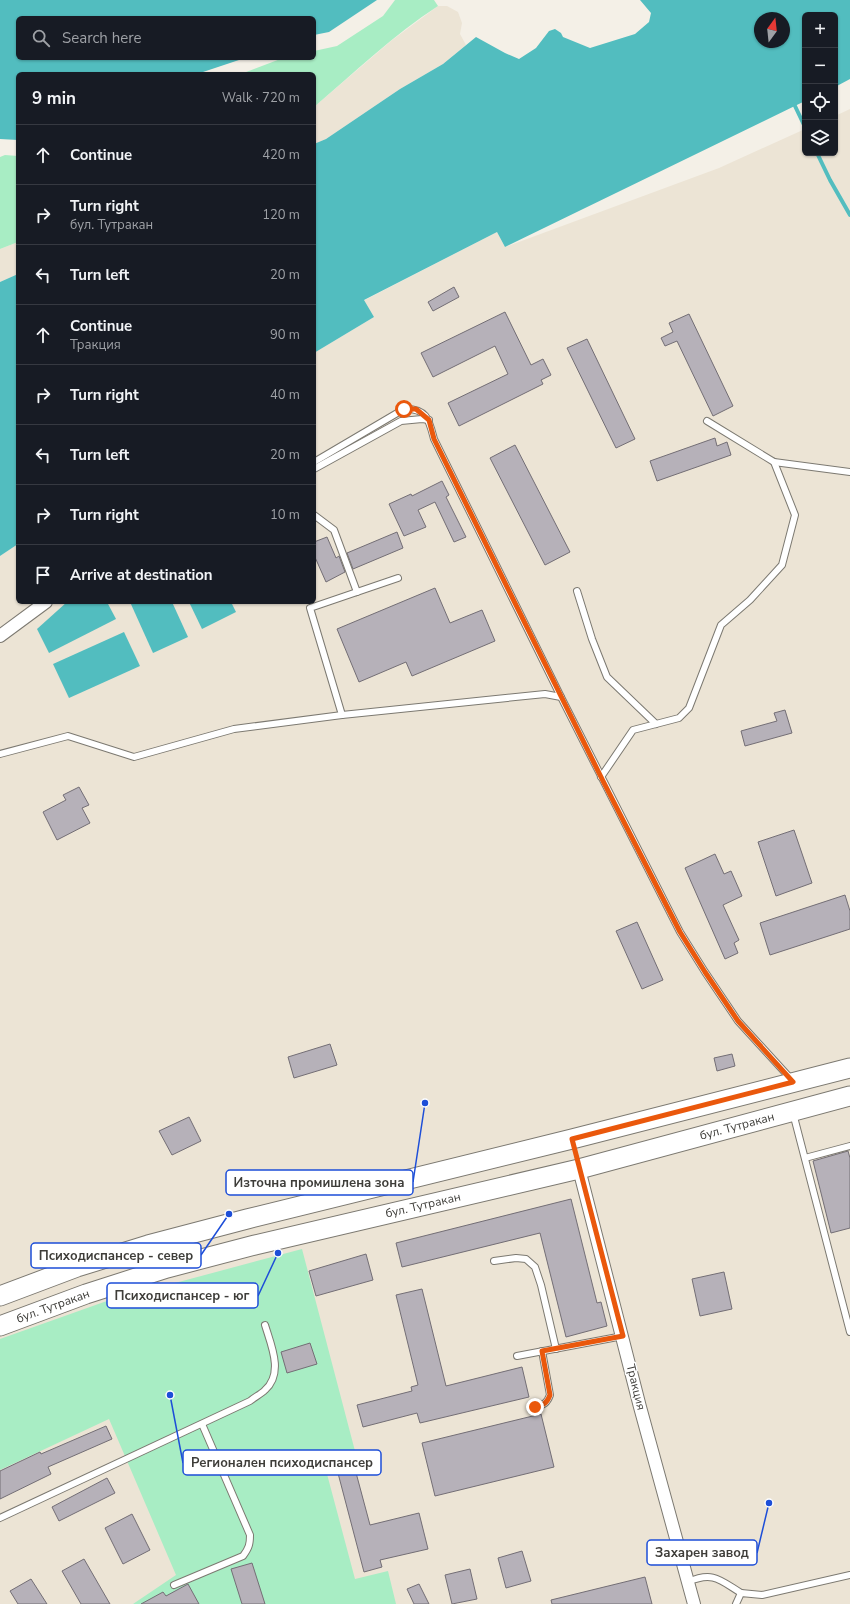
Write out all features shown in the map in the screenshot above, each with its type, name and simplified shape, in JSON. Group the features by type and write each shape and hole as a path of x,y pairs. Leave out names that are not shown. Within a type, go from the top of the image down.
{"main road":[{"path":"0,1296 77,1267 148,1245 594,1134 850,1068"},
{"name":"бул. Тутракан","path":"0,1326 86,1294 167,1268 255,1245 579,1169 850,1096"},
{"path":"594,1134 601,1163"},
{"path":"572,1139 579,1169"}],"street":[{"path":"0,636 43,604"},
{"name":"Тракция","path":"579,1169 640,1407 694,1604"}],"lane":[{"path":"316,461 404,409 416,409 429,420 434,439 561,697 680,932 738,1021 793,1082"},
{"path":"316,468 401,421 422,419 429,420"},
{"path":"707,420 774,462 850,472"},
{"path":"601,777 633,730 679,718 689,708 721,625 750,600 782,565 795,515 774,462"},
{"path":"316,516 334,530 357,592"},
{"path":"342,715 310,608 398,578"},
{"path":"577,591 592,639 607,676 656,724"},
{"path":"0,754 68,736 134,757 234,729 342,715 544,694 561,697"},
{"path":"793,1111 850,1332"},
{"path":"805,1158 850,1146"},
{"path":"494,1262 516,1258 526,1259 535,1267 541,1285 556,1349"},
{"path":"0,1518 250,1401 266,1390 272,1381 276,1367 274,1351 265,1325"},
{"path":"517,1356 623,1336"},
{"path":"535,1407 544,1405 550,1395 542,1351"},
{"path":"174,1585 243,1556 248,1550 250,1544 250,1535 202,1424"},
{"path":"688,1582 701,1576 715,1577 741,1593 762,1595 850,1575"},
{"path":"736,1604 741,1593"}],"shaded area":[{"path":"438,6 447,6 458,12 462,23 460,34 466,45 443,64 400,89 326,139 316,143 316,105 391,41"},
{"path":"850,109 850,1604 0,1604 0,556 16,545 16,604 316,604 316,352 374,317 363,301 497,232 505,247 719,168 802,130 802,156 838,156 838,115"},
{"path":"16,243 16,275 0,282 0,249"}],"green space":[{"path":"395,0 434,0 438,6 405,29 316,105 316,72 246,72 278,60 316,60 316,51 337,46 383,16"},
{"path":"5,155 16,156 16,243 0,249 0,157"},
{"path":"302,1249 355,1451 323,1459 355,1579 388,1571 396,1604 133,1604 176,1575 109,1419 0,1470 0,1339 104,1302"}],"water":[{"path":"0,0 377,0 329,32 316,35 316,16 16,16 16,60 239,60 203,72 16,72 16,140 0,139"},
{"path":"640,0 850,0 850,79 838,85 838,12 802,12 802,102 505,247 497,232 364,300 374,317 316,352 316,143 326,139 400,89 443,64 476,37 519,59 536,48 549,31 555,29 561,33 563,37 590,48 635,34 649,22 651,13"},
{"path":"16,275 16,545 0,556 0,282"},
{"path":"65,604 108,604 116,619 49,653 37,629"},
{"path":"131,604 173,604 188,637 153,653"},
{"path":"190,604 232,604 236,612 202,629"},
{"path":"124,632 140,666 69,698 53,664"}],"building":[{"path":"454,287 459,297 433,311 428,302"},
{"path":"505,312 531,365 543,359 551,375 541,380 543,384 459,426 448,403 508,374 495,346 433,377 421,353"},
{"path":"689,314 733,406 713,416 677,341 665,346 661,338 673,332 669,323"},
{"path":"587,339 635,439 616,448 567,348"},
{"path":"715,438 717,446 727,442 731,455 657,481 650,461"},
{"path":"515,445 570,552 545,565 490,458"},
{"path":"442,481 449,495 446,497 466,537 454,542 435,502 418,510 426,527 404,536 389,504 411,494 412,496"},
{"path":"397,532 403,548 353,569 347,553"},
{"path":"327,537 336,558 339,556 345,572 326,582 316,560 316,541"},
{"path":"435,588 450,623 482,610 495,641 412,676 406,662 359,682 337,629"},
{"path":"785,710 792,733 745,746 741,731 777,721 774,713"},
{"path":"79,787 89,805 82,808 90,823 57,840 43,812 66,800 63,795"},
{"path":"794,830 812,883 776,896 758,842"},
{"path":"715,854 724,874 731,871 742,896 723,905 739,940 734,943 738,953 725,959 685,868"},
{"path":"845,895 850,911 850,929 770,955 760,923"},
{"path":"637,922 663,980 642,989 616,931"},
{"path":"330,1044 337,1065 294,1078 288,1057"},
{"path":"732,1054 735,1066 717,1071 714,1058"},
{"path":"189,1117 201,1141 172,1155 159,1131"},
{"path":"848,1151 850,1158 850,1228 831,1233 813,1161"},
{"path":"571,1199 597,1303 601,1302 607,1326 566,1337 540,1233 402,1267 396,1243"},
{"path":"366,1254 373,1280 316,1296 309,1271"},
{"path":"724,1272 732,1309 700,1316 692,1279"},
{"path":"422,1289 446,1386 522,1367 529,1397 420,1423 417,1413 363,1427 357,1405 412,1391 411,1387 418,1385 396,1295"},
{"path":"310,1343 317,1364 287,1373 281,1352"},
{"path":"541,1414 554,1467 435,1496 422,1443"},
{"path":"106,1426 112,1439 48,1467 51,1474 0,1499 0,1471 40,1452 41,1454"},
{"path":"351,1454 370,1525 419,1513 428,1549 380,1560 382,1567 364,1572 334,1458"},
{"path":"107,1478 115,1493 59,1521 52,1507"},
{"path":"132,1514 150,1550 123,1564 105,1528"},
{"path":"522,1551 531,1581 506,1588 498,1558"},
{"path":"84,1559 110,1604 81,1604 62,1571"},
{"path":"252,1563 265,1604 242,1604 231,1569"},
{"path":"470,1569 477,1599 452,1604 445,1575"},
{"path":"645,1577 652,1604 552,1604 551,1600"},
{"path":"31,1579 47,1604 18,1604 10,1591"},
{"path":"188,1584 199,1604 141,1604 163,1592 166,1596"},
{"path":"419,1584 429,1604 414,1604 407,1589"}],"waterway":[{"path":"795,106 802,121"},
{"path":"818,156 850,215"}],"place":[{"name":"Източна промишлена зона","path":"425,1103"},
{"name":"Психодиспансер - север","path":"229,1214"},
{"name":"Психодиспансер - юг","path":"278,1253"},
{"name":"Регионален психодиспансер","path":"170,1395"},
{"name":"Захарен завод","path":"769,1503"}],"route":[{"path":"404,409 416,409 429,420 434,439 561,697 680,932 738,1021 793,1082 572,1139 581,1179 623,1336 542,1351 550,1395 544,1405 535,1407"}]}
